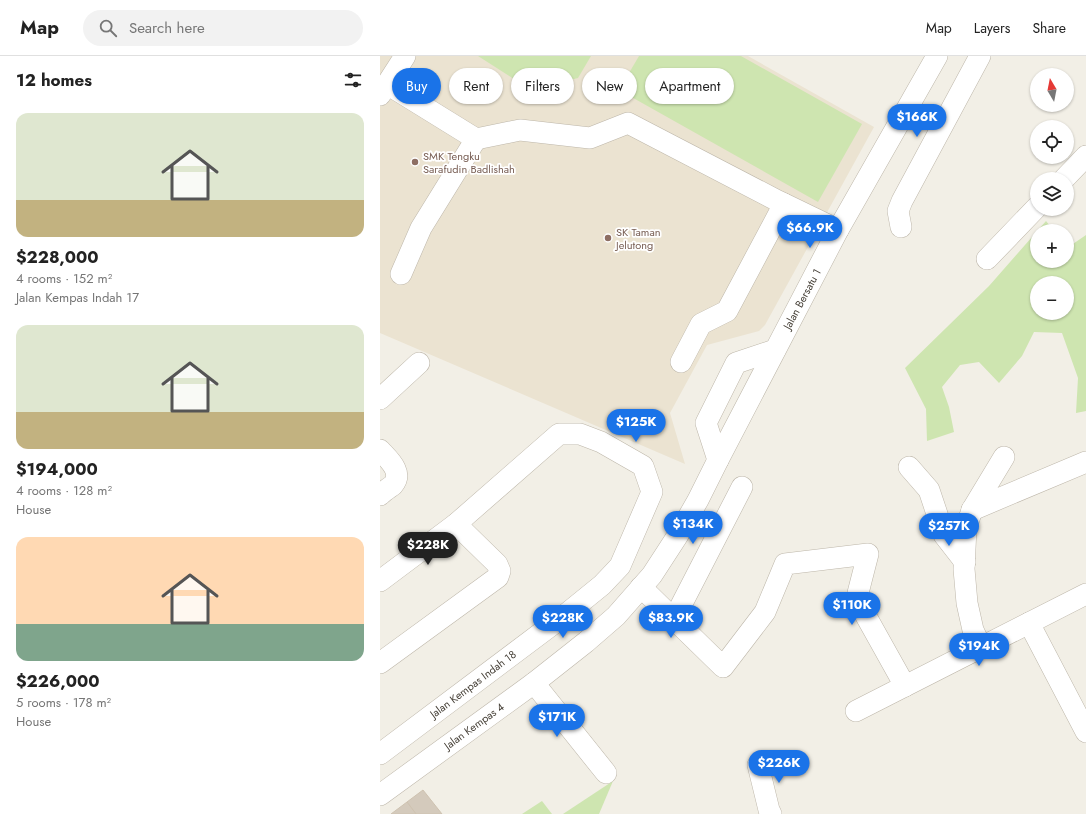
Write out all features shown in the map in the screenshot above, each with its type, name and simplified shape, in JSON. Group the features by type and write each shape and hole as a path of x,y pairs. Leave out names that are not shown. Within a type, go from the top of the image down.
{"street":[{"path":"405,56 384,90 476,139 520,130 590,138 628,122 784,204 838,230"},
{"name":"Jalan Bersatu 1","path":"641,587 652,575 678,535 698,500 838,230 936,56"},
{"path":"901,227 898,211 902,201 980,56"},
{"path":"401,274 420,228 476,139"},
{"path":"1071,172 1086,156"},
{"path":"681,362 701,324 727,311 784,204"},
{"path":"987,259 1030,214"},
{"path":"718,460 706,422 736,363 776,350"},
{"path":"380,399 419,363"},
{"name":"Jalan Kempas Indah 18","path":"380,581 456,524 559,434 580,434 601,442 643,466 652,492 620,566 602,585 565,615 380,754"},
{"path":"380,450 394,466 397,473 396,480 392,485 380,494"},
{"path":"981,647 974,630 967,603 964,562 966,528 972,510 1004,457"},
{"path":"972,510 1086,462"},
{"path":"909,467 929,490 944,535 964,562"},
{"path":"674,619 742,487"},
{"path":"380,664 498,577 500,571 497,564 456,524"},
{"path":"641,587 724,667 765,612 785,564 868,554 858,592 862,609 905,686"},
{"name":"Jalan Kempas 4","path":"380,794 534,683 586,642 616,616 641,587"},
{"path":"856,711 1086,594"},
{"path":"565,615 586,642"},
{"path":"1029,623 1086,732"},
{"path":"534,683 606,773"},
{"path":"758,765 771,814"}],"shaded area":[{"name":"SK Taman Jelutong","path":"380,56 748,56 874,127 765,325 759,331 707,345 670,413 685,464 380,333"}],"green space":[{"path":"478,56 591,56 584,68 582,68 578,78 574,79 574,68 511,68 511,77 503,72 503,68 497,68"},
{"path":"639,56 741,56 862,124 818,202 637,100 637,68 632,68"},
{"path":"1086,235 1086,411 1076,413 1078,378 1062,333 1034,332 1022,356 999,383 979,362 960,365 942,387 949,407 954,432 927,441 926,409 905,368 989,286 1030,239 1030,268 1074,268 1074,243"},
{"path":"613,781 599,814 563,814"},
{"path":"542,801 552,814 522,814"}],"building":[{"path":"423,790 442,814 416,814 407,802"},
{"path":"407,802 416,814 391,814"}],"place":[{"name":"SMK Tengku Sarafudin Badlishah","path":"415,162"},
{"name":"SK Taman Jelutong","path":"608,238"}]}
